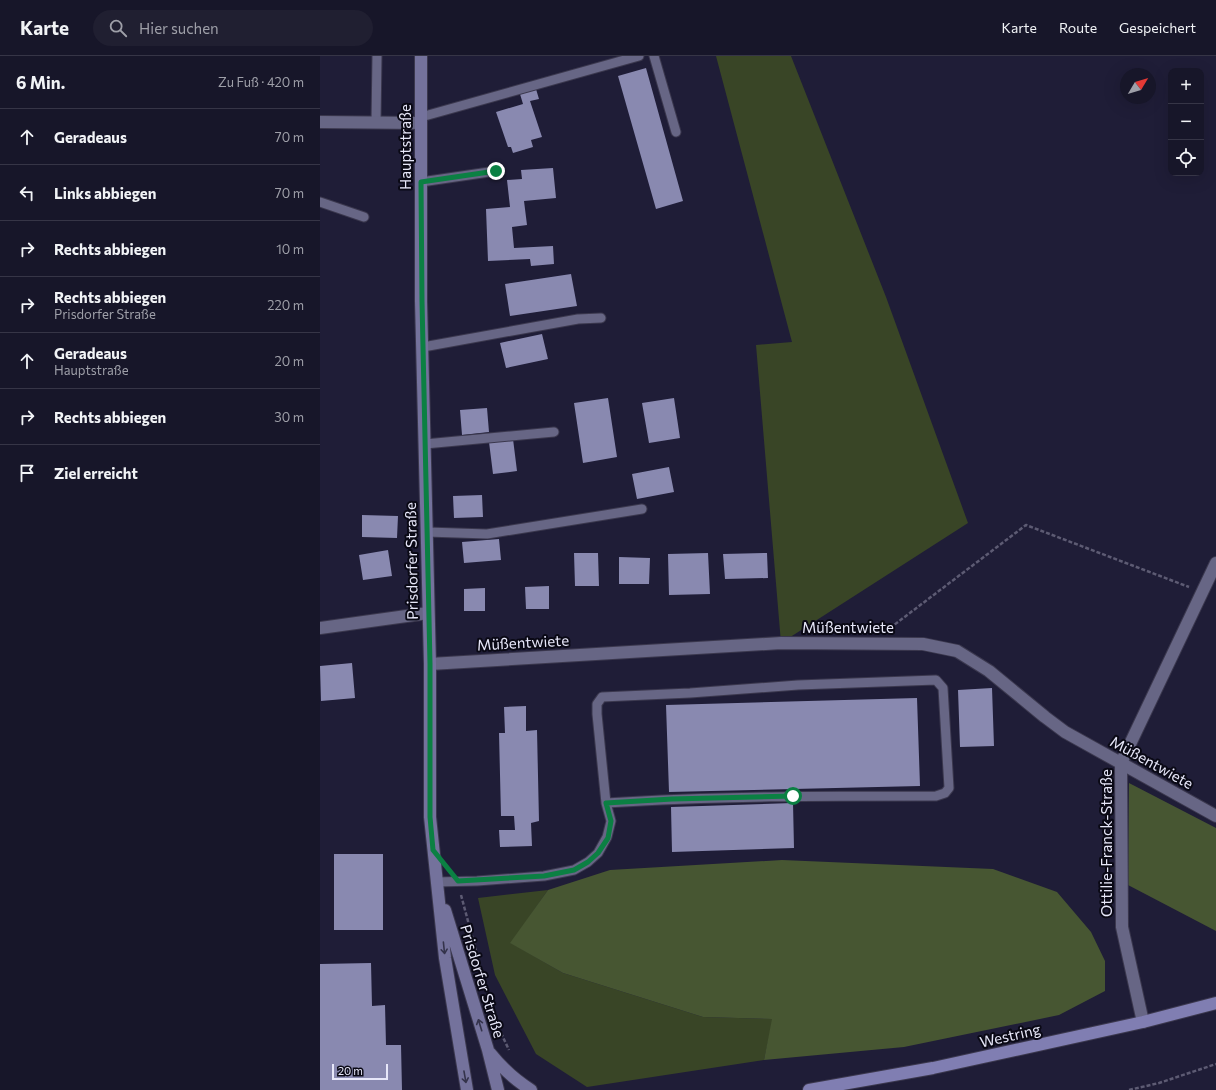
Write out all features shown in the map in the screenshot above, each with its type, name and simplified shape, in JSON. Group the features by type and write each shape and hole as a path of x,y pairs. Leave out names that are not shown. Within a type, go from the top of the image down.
{"main road":[{"name":"Hauptstraße","path":"421,56 421,239"},
{"name":"Prisdorfer Straße","path":"421,239 422,347 430,664 430,817 445,958 467,1090"},
{"name":"Prisdorfer Straße","path":"436,882 488,1050 498,1090"},
{"name":"Westring","path":"809,1090 933,1068 1142,1022 1216,1003"},
{"path":"488,1050 501,1066 531,1090"}],"street":[{"path":"320,122 376,123 421,120"},
{"name":"Ottilie-Franck-Straße","path":"1142,1022 1122,927 1121,763 1216,563"},
{"path":"320,628 428,613"},
{"name":"Müßentwiete","path":"430,664 781,643 924,644 957,651 989,671 1065,732 1216,816"}],"lane":[{"path":"376,123 377,56"},
{"path":"421,120 639,56"},
{"path":"654,56 676,132"},
{"path":"421,182 496,171"},
{"path":"320,202 364,217"},
{"path":"422,347 578,319 601,318"},
{"path":"425,444 554,432"},
{"path":"427,532 487,534 642,509"},
{"path":"436,882 544,876 574,870 588,862 598,853 608,838 611,821 606,803 597,704 602,697 690,693 798,685 936,680 943,688 949,788 945,794 936,796 793,796 672,799 606,803"}],"path":[{"path":"870,643 1026,525 1202,592"},
{"path":"458,881 481,970"},
{"path":"500,1032 510,1052"},
{"path":"1129,1090 1159,1083 1216,1064"}],"green space":[{"path":"716,56 791,56 886,297 968,523 781,643 756,345 792,342"},
{"path":"1129,783 1216,828 1216,931 1128,885"},
{"path":"782,860 993,869 1057,892 1091,932 1105,961 1105,991 1059,1015 904,1047 764,1060 772,1019 703,1017 563,973 510,943 548,890 610,870"},
{"path":"548,890 511,943 563,973 703,1017 773,1019 764,1060 587,1087 536,1054 495,975 478,898"}],"building":[{"path":"646,68 683,201 656,209 618,76"},
{"path":"536,89 539,99 530,101 542,137 531,140 533,147 513,153 511,147 508,147 496,112 523,104 520,94"},
{"path":"553,168 556,198 524,201 527,225 512,227 514,248 553,246 554,264 531,266 530,259 488,261 486,209 510,207 507,180 522,179 521,170"},
{"path":"571,274 577,306 510,316 505,284"},
{"path":"542,334 548,359 506,368 500,343"},
{"path":"608,398 617,457 583,463 574,403"},
{"path":"674,398 680,438 649,443 642,403"},
{"path":"487,408 489,432 462,435 460,410"},
{"path":"513,439 517,471 493,474 489,442"},
{"path":"669,467 674,492 637,499 632,474"},
{"path":"482,495 483,517 454,518 453,496"},
{"path":"362,515 398,516 397,538 362,537"},
{"path":"499,539 501,560 464,563 462,542"},
{"path":"388,550 392,576 363,580 359,555"},
{"path":"574,553 598,553 599,586 575,586"},
{"path":"708,553 710,594 669,595 668,554"},
{"path":"767,553 768,578 725,579 723,554"},
{"path":"619,557 650,558 649,584 619,584"},
{"path":"549,586 549,609 526,609 525,587"},
{"path":"485,588 485,611 464,611 464,589"},
{"path":"352,663 355,698 321,701 320,666"},
{"path":"992,688 994,746 960,747 958,690"},
{"path":"917,698 920,786 669,792 666,705"},
{"path":"526,706 526,731 537,730 539,821 531,823 532,846 500,847 499,830 515,830 514,816 501,816 499,733 505,733 504,707"},
{"path":"793,803 794,848 672,852 671,807"},
{"path":"334,854 383,854 383,930 334,930"},
{"path":"371,963 372,1006 385,1005 386,1045 401,1045 402,1090 320,1090 320,964"}],"route":[{"path":"496,171 421,182 422,301 430,664 430,817 433,850 458,881 544,876 574,870 588,862 598,853 608,838 611,821 606,803 672,799 793,796"}]}
